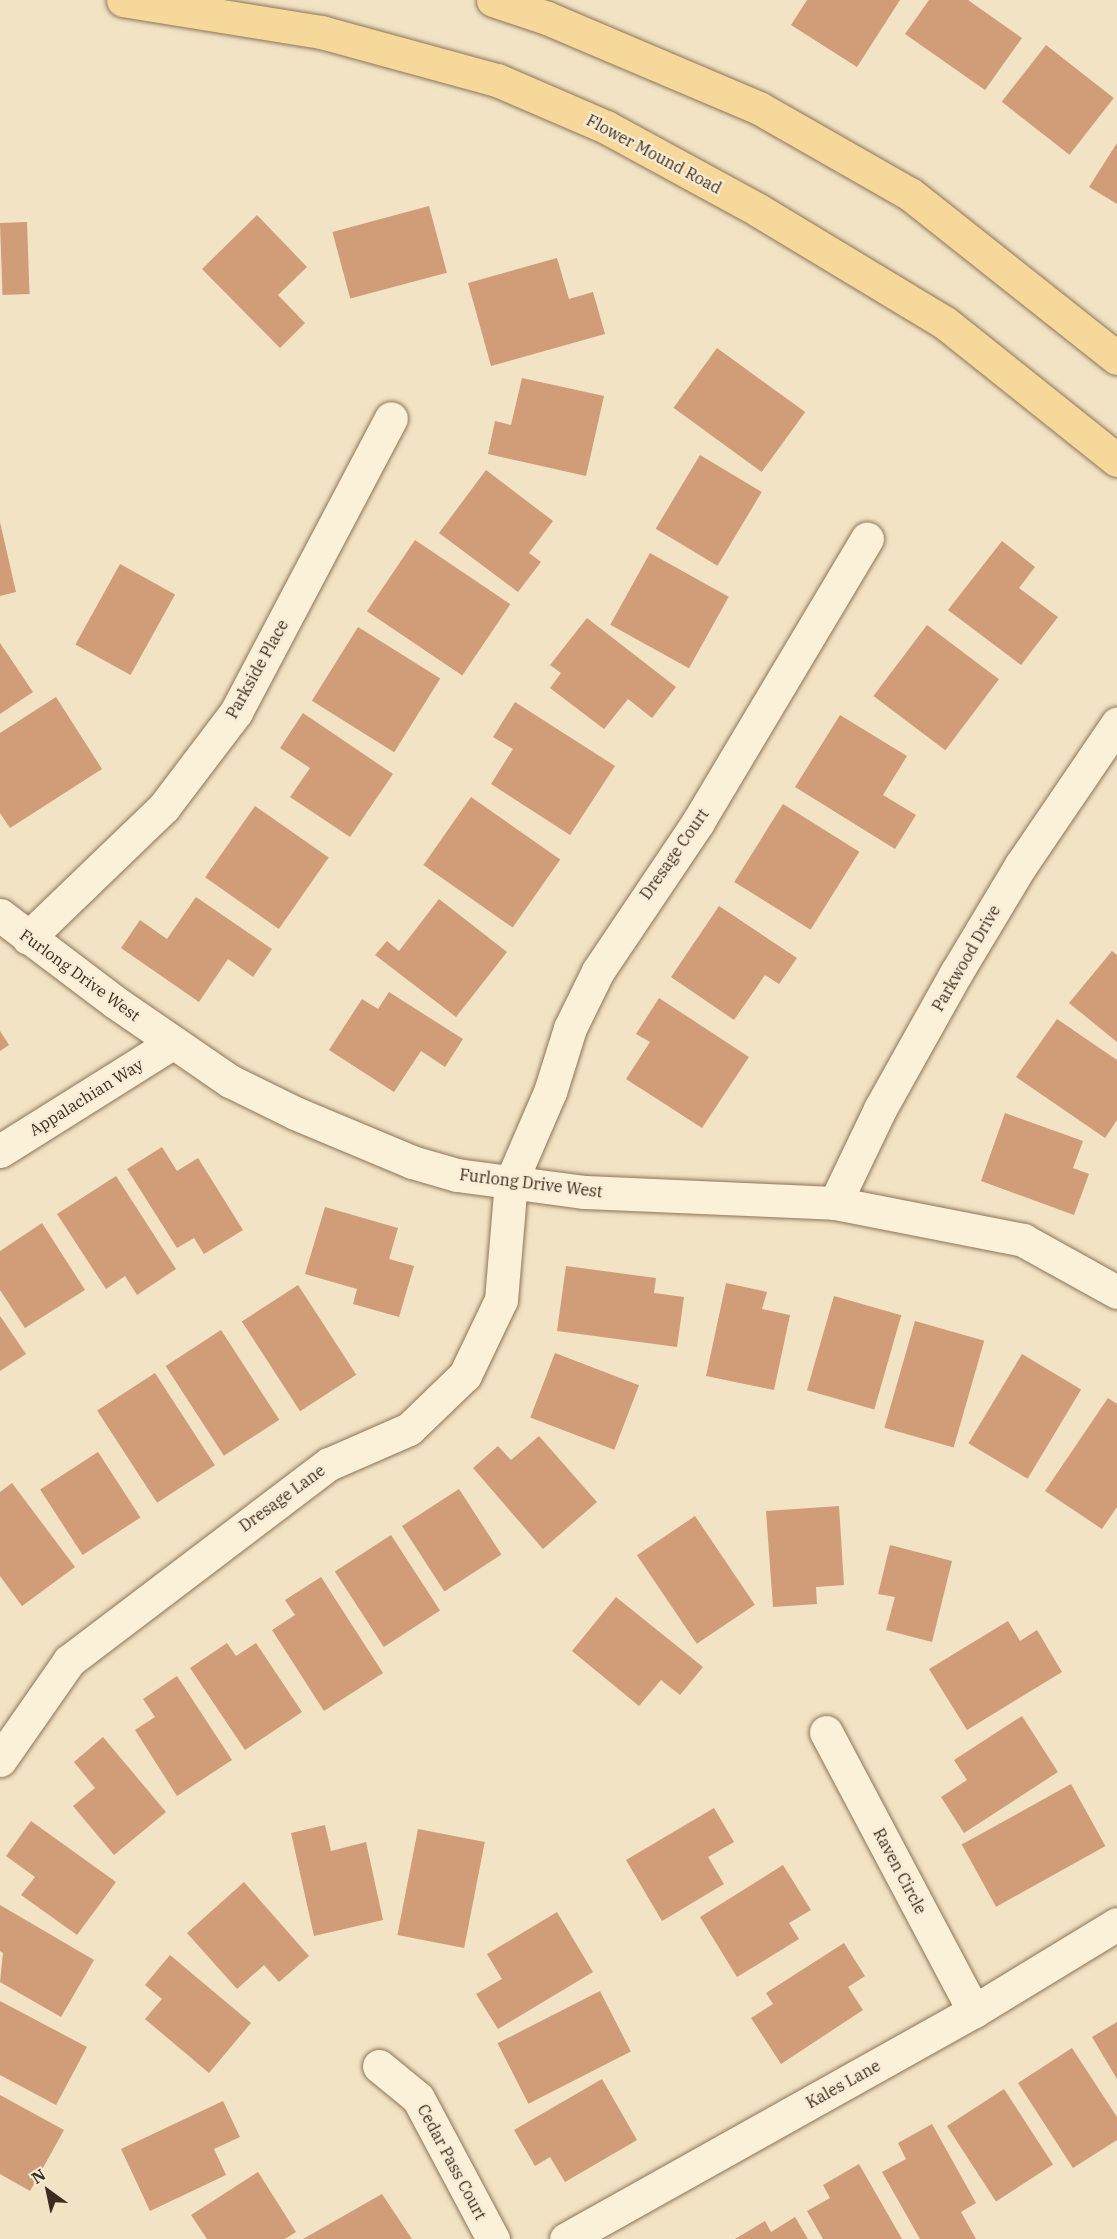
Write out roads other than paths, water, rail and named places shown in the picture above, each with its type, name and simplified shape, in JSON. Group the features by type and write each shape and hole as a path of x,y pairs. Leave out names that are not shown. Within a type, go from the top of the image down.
{"main road":[{"name":"Flower Mound Road","path":"123,0 321,32 497,80 606,127 758,210 944,322 1117,460"},
{"path":"494,0 547,18 759,108 910,194 1117,358"}],"street":[{"name":"Parkside Place","path":"27,938 164,807 236,712 391,418"},
{"name":"Dresage Court","path":"511,1182 550,1092 570,1028 598,971 698,822 867,539"},
{"name":"Parkwood Drive","path":"835,1203 880,1109 956,973 1021,865 1117,724"},
{"name":"Furlong Drive West","path":"0,915 27,938 172,1043 231,1081 295,1113 412,1162 457,1175 585,1192 835,1203 1023,1240 1117,1292"},
{"name":"Appalachian Way","path":"0,1151 172,1043"},
{"name":"Dresage Lane","path":"0,1760 69,1661 329,1464 409,1429 465,1376 501,1300 511,1182"},
{"name":"Raven Circle","path":"826,1732 974,2011"},
{"name":"Kales Lane","path":"566,2239 974,2011 1117,1924"},
{"name":"Cedar Pass Court","path":"379,2066 418,2098 494,2239"}]}
